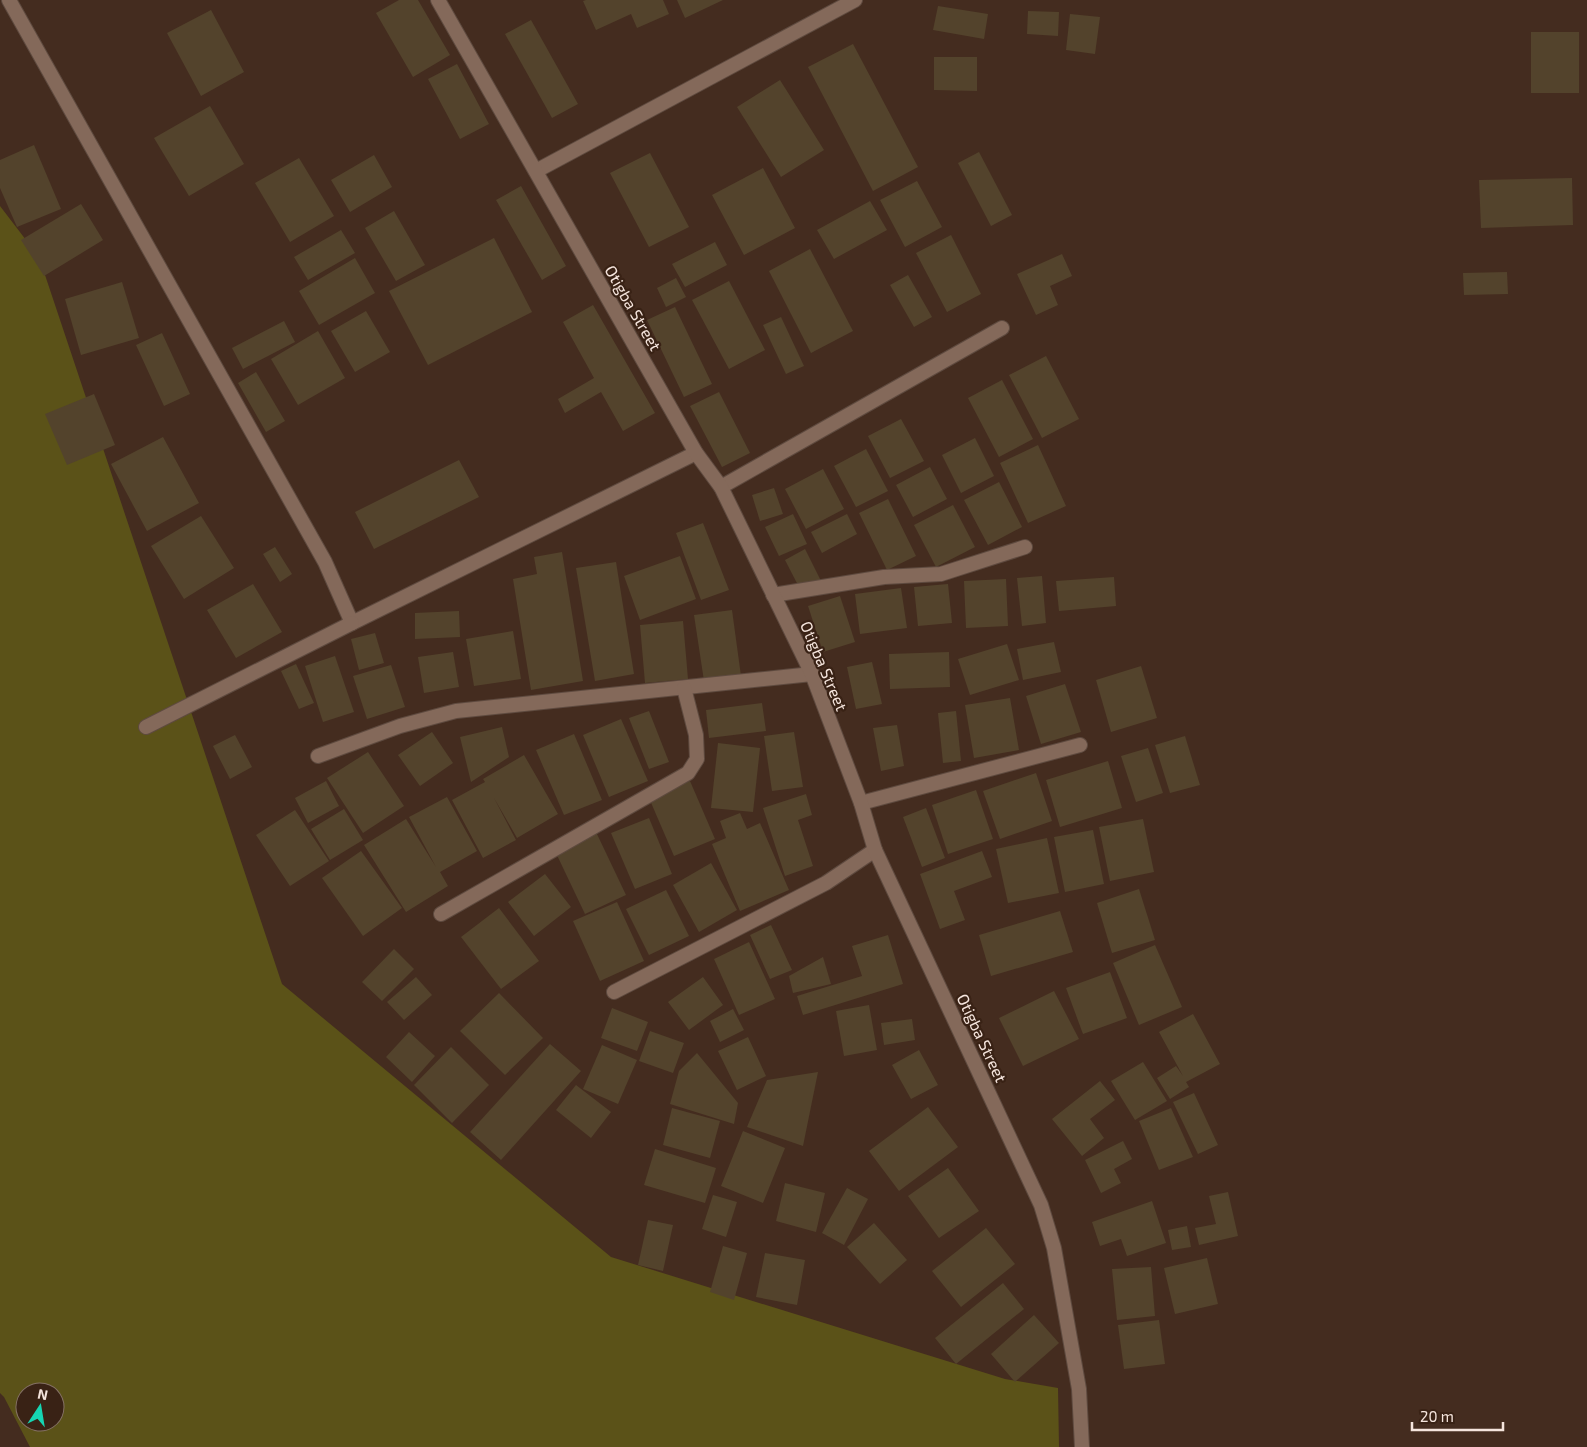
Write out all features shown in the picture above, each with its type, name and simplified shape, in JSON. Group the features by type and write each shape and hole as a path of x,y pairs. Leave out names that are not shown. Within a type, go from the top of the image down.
{"street":[{"path":"9,0 325,562 352,623"},
{"name":"Otigba Street","path":"438,0 696,453 721,487 812,674 861,803 875,850 1041,1205 1054,1248 1079,1389 1082,1447"},
{"path":"536,172 855,0"},
{"path":"721,487 1002,328"},
{"path":"146,726 696,453"},
{"path":"773,595 884,577 941,574 1025,547"},
{"path":"318,756 400,726 456,711 812,674"},
{"path":"441,914 688,773 697,759 696,735 684,688"},
{"path":"861,803 1080,745"},
{"path":"614,992 826,882 875,850"}],"shaded area":[{"path":"0,206 39,257 282,984 611,1257 1005,1379 1058,1388 1059,1447 30,1447 22,1432 65,1432 65,1382 15,1382 15,1418 0,1393"}],"building":[{"path":"399,0 418,0 450,55 413,77 376,13"},
{"path":"663,0 669,14 637,28 631,14 596,30 583,1"},
{"path":"677,0 723,0 685,18"},
{"path":"938,6 988,14 984,39 933,30"},
{"path":"211,10 244,72 201,96 167,33"},
{"path":"1028,11 1059,12 1058,36 1027,34"},
{"path":"1070,14 1100,17 1095,54 1066,50"},
{"path":"531,20 578,104 552,118 505,34"},
{"path":"1531,32 1579,32 1579,93 1531,93"},
{"path":"853,44 918,167 873,191 808,67"},
{"path":"934,57 977,57 977,91 934,90"},
{"path":"457,64 489,124 460,139 428,79"},
{"path":"780,80 824,150 781,177 737,107"},
{"path":"210,106 244,164 189,196 154,138"},
{"path":"34,145 61,209 17,227 0,188 0,160"},
{"path":"979,152 1012,215 991,226 958,163"},
{"path":"650,153 689,227 649,247 610,173"},
{"path":"374,155 392,187 350,212 331,180"},
{"path":"299,158 334,216 290,242 255,183"},
{"path":"763,168 795,228 744,255 712,195"},
{"path":"1572,178 1573,225 1481,228 1479,180"},
{"path":"917,181 942,227 905,247 880,200"},
{"path":"521,186 566,266 542,280 496,200"},
{"path":"870,201 887,230 834,259 817,230"},
{"path":"81,204 103,240 44,276 21,240"},
{"path":"394,211 425,265 396,281 365,228"},
{"path":"341,230 355,253 308,280 294,257"},
{"path":"951,235 981,294 947,312 916,253"},
{"path":"494,238 532,312 428,365 389,291"},
{"path":"715,242 727,265 685,287 672,264"},
{"path":"810,249 853,331 811,353 769,271"},
{"path":"1062,254 1072,276 1050,286 1058,305 1036,315 1017,274"},
{"path":"355,258 375,293 319,325 299,291"},
{"path":"1507,272 1508,294 1464,295 1463,273"},
{"path":"908,275 932,317 914,327 890,285"},
{"path":"676,278 686,297 666,307 657,288"},
{"path":"729,281 765,350 729,369 692,300"},
{"path":"122,282 139,338 81,355 65,299"},
{"path":"593,305 655,413 623,431 601,392 565,413 558,399 594,378 563,322"},
{"path":"675,307 712,384 684,397 647,320"},
{"path":"366,311 390,352 355,372 331,331"},
{"path":"781,317 804,366 786,374 763,325"},
{"path":"284,321 295,342 243,369 232,348"},
{"path":"318,331 345,378 298,405 271,359"},
{"path":"162,333 190,394 164,406 136,345"},
{"path":"1046,356 1079,419 1042,438 1009,375"},
{"path":"256,372 285,421 266,432 238,383"},
{"path":"1002,380 1033,439 999,457 968,398"},
{"path":"719,392 750,453 722,467 690,406"},
{"path":"94,394 115,445 67,465 45,414"},
{"path":"901,419 924,461 890,478 868,436"},
{"path":"163,437 199,503 147,531 111,464"},
{"path":"975,438 994,476 961,493 942,455"},
{"path":"1038,445 1066,506 1028,523 1000,463"},
{"path":"866,449 888,491 856,507 834,466"},
{"path":"459,460 479,497 374,549 355,512"},
{"path":"930,467 947,499 913,517 896,485"},
{"path":"823,469 844,509 806,529 785,489"},
{"path":"999,482 1022,527 988,545 964,500"},
{"path":"774,488 783,514 760,521 752,495"},
{"path":"888,499 916,556 887,570 859,513"},
{"path":"953,505 975,547 936,567 914,525"},
{"path":"793,514 807,544 779,556 765,527"},
{"path":"847,514 857,534 822,553 811,532"},
{"path":"201,516 234,568 184,599 151,546"},
{"path":"703,523 729,590 701,600 676,533"},
{"path":"275,547 292,574 280,582 263,554"},
{"path":"805,549 821,581 801,591 785,560"},
{"path":"562,552 583,681 531,690 513,579 537,574 534,557"},
{"path":"680,556 696,599 640,620 624,576"},
{"path":"616,562 634,674 595,681 576,568"},
{"path":"1042,576 1046,623 1022,626 1017,578"},
{"path":"1114,577 1116,606 1059,611 1056,581"},
{"path":"1006,579 1008,626 966,628 964,581"},
{"path":"253,584 282,632 236,658 207,610"},
{"path":"948,584 952,623 918,626 914,587"},
{"path":"901,588 907,628 860,634 855,594"},
{"path":"840,596 855,642 823,652 808,606"},
{"path":"732,610 741,676 704,681 694,615"},
{"path":"459,611 460,637 415,639 415,613"},
{"path":"683,621 688,679 645,683 640,625"},
{"path":"513,631 521,679 474,686 466,639"},
{"path":"375,633 384,663 359,670 351,639"},
{"path":"1054,642 1061,672 1023,680 1017,649"},
{"path":"1007,644 1019,680 970,695 958,659"},
{"path":"453,652 459,687 424,693 418,657"},
{"path":"949,652 950,687 890,689 889,654"},
{"path":"335,656 354,712 323,722 305,666"},
{"path":"872,662 882,704 856,709 847,667"},
{"path":"296,664 314,703 299,709 281,671"},
{"path":"391,665 405,707 367,719 353,676"},
{"path":"1141,666 1157,718 1111,732 1096,680"},
{"path":"1065,684 1081,732 1041,744 1026,696"},
{"path":"1010,698 1019,750 974,758 965,705"},
{"path":"762,703 766,731 709,738 706,710"},
{"path":"649,711 669,762 649,769 629,718"},
{"path":"956,711 961,761 943,763 938,713"},
{"path":"621,719 648,781 609,797 583,735"},
{"path":"897,725 904,766 881,771 873,728"},
{"path":"502,727 509,757 471,782 460,737"},
{"path":"432,732 453,763 420,786 398,755"},
{"path":"794,732 803,787 772,791 764,736"},
{"path":"574,734 602,800 564,815 536,750"},
{"path":"235,735 252,767 230,779 213,746"},
{"path":"1185,736 1200,785 1170,793 1155,745"},
{"path":"718,743 760,748 753,812 711,808"},
{"path":"1148,748 1163,793 1136,802 1121,756"},
{"path":"368,752 404,806 363,833 327,778"},
{"path":"524,755 558,814 517,838 494,798 516,840 483,858 452,800 485,782 483,779"},
{"path":"1108,761 1122,808 1060,827 1046,780"},
{"path":"1036,773 1052,821 1000,839 983,791"},
{"path":"326,781 339,806 308,823 295,798"},
{"path":"690,781 715,839 674,856 649,798"},
{"path":"976,790 993,839 948,854 932,805"},
{"path":"806,794 812,815 798,820 813,866 785,876 763,808"},
{"path":"447,797 477,851 440,872 448,886 406,912 364,845 406,819 436,867 409,817"},
{"path":"926,808 945,858 922,867 903,817"},
{"path":"344,809 363,840 330,860 311,829"},
{"path":"295,810 329,861 290,886 256,835"},
{"path":"740,813 747,829 760,823 789,890 740,911 712,844 726,838 720,821"},
{"path":"649,818 672,874 635,889 611,833"},
{"path":"1143,819 1154,872 1110,881 1099,827"},
{"path":"1093,830 1104,884 1065,892 1054,837"},
{"path":"596,832 626,895 585,914 555,851"},
{"path":"1047,838 1059,893 1008,903 996,849"},
{"path":"361,851 402,908 363,936 322,878"},
{"path":"982,851 992,877 954,891 965,920 940,929 920,874"},
{"path":"711,863 737,910 699,932 673,885"},
{"path":"545,874 571,907 534,936 508,902"},
{"path":"1139,889 1155,940 1112,953 1097,903"},
{"path":"666,890 689,936 649,955 626,909"},
{"path":"617,902 644,961 600,981 573,921"},
{"path":"499,908 539,961 501,989 461,937"},
{"path":"1060,911 1073,952 991,976 979,935"},
{"path":"771,925 792,970 770,979 750,935"},
{"path":"888,935 903,984 803,1015 797,996 862,976 852,946"},
{"path":"749,942 775,999 739,1015 714,959"},
{"path":"1155,945 1182,1007 1139,1025 1113,963"},
{"path":"394,949 414,969 382,1001 362,982"},
{"path":"823,957 831,984 793,993 789,976"},
{"path":"1110,972 1127,1018 1083,1034 1066,988"},
{"path":"416,977 432,995 404,1020 387,1002"},
{"path":"703,977 723,1005 689,1030 668,1002"},
{"path":"1054,991 1079,1039 1023,1066 999,1018"},
{"path":"499,993 543,1038 505,1075 460,1031"},
{"path":"869,1005 877,1050 844,1056 836,1011"},
{"path":"612,1008 648,1022 637,1051 601,1038"},
{"path":"733,1009 744,1030 720,1042 710,1021"},
{"path":"1193,1014 1220,1064 1186,1082 1189,1087 1170,1099 1157,1078 1176,1066 1183,1076 1159,1032"},
{"path":"912,1019 915,1040 884,1045 881,1023"},
{"path":"650,1031 684,1043 673,1073 639,1061"},
{"path":"409,1032 435,1056 412,1082 386,1057"},
{"path":"748,1037 766,1076 737,1090 718,1051"},
{"path":"550,1044 581,1071 501,1160 470,1132"},
{"path":"602,1045 637,1060 618,1104 583,1089"},
{"path":"451,1047 489,1085 452,1123 414,1085"},
{"path":"919,1050 938,1085 911,1099 892,1065"},
{"path":"697,1053 738,1103 734,1124 670,1104 679,1071"},
{"path":"1143,1062 1167,1101 1135,1120 1111,1081"},
{"path":"818,1072 803,1146 747,1127 767,1080"},
{"path":"1100,1081 1115,1100 1090,1119 1104,1138 1082,1156 1052,1119"},
{"path":"576,1085 611,1112 591,1138 556,1110"},
{"path":"1194,1093 1218,1145 1198,1154 1173,1102"},
{"path":"928,1107 958,1147 899,1191 869,1151"},
{"path":"672,1108 720,1121 710,1158 663,1145"},
{"path":"1171,1108 1193,1157 1159,1170 1139,1121"},
{"path":"743,1131 785,1148 763,1203 721,1186"},
{"path":"1123,1141 1132,1159 1114,1169 1121,1183 1101,1193 1085,1160"},
{"path":"655,1149 716,1168 705,1203 644,1185"},
{"path":"948,1168 979,1211 939,1238 908,1196"},
{"path":"785,1183 825,1193 816,1232 776,1221"},
{"path":"847,1188 868,1199 844,1245 822,1233"},
{"path":"1228,1192 1238,1236 1199,1245 1195,1228 1216,1224 1209,1196"},
{"path":"713,1195 737,1202 726,1237 702,1229"},
{"path":"1152,1201 1166,1243 1127,1256 1121,1239 1100,1246 1092,1222"},
{"path":"648,1220 673,1225 663,1271 638,1265"},
{"path":"874,1223 907,1260 880,1284 847,1247"},
{"path":"1187,1226 1191,1247 1172,1250 1168,1230"},
{"path":"986,1228 1015,1264 961,1307 932,1271"},
{"path":"723,1246 747,1253 734,1300 710,1292"},
{"path":"765,1253 805,1260 797,1305 756,1297"},
{"path":"1207,1258 1218,1304 1175,1314 1164,1268"},
{"path":"1151,1267 1155,1316 1117,1320 1112,1269"},
{"path":"1003,1283 1024,1309 956,1364 935,1338"},
{"path":"1034,1315 1059,1343 1015,1382 991,1354"},
{"path":"1159,1320 1165,1364 1124,1369 1118,1325"}]}
